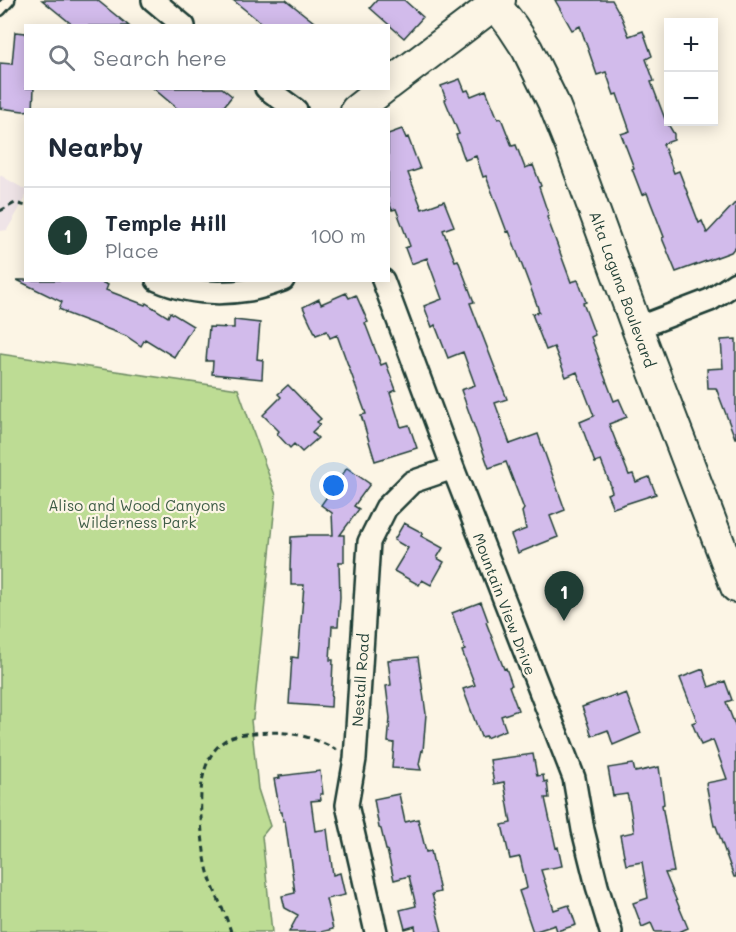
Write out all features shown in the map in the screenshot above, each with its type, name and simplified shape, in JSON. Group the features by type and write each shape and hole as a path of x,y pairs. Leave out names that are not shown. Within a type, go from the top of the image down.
{"main road":[{"path":"390,83 496,1"},
{"name":"Alta Laguna Boulevard","path":"496,1 526,49 553,102 637,328 731,555 736,587"},
{"path":"359,108 381,90"}],"street":[{"path":"153,0 182,24"},
{"path":"269,90 293,108"},
{"path":"161,282 172,287 217,293 251,290 277,282"},
{"name":"Mountain View Drive","path":"384,282 453,468 574,778 583,830 597,886 612,932"},
{"path":"637,328 710,300 736,283"},
{"name":"Nestall Road","path":"376,932 347,805 355,759 369,542 386,508 412,482 453,468"}],"lane":[{"path":"0,10 9,0"}],"path":[{"path":"0,211 15,202 24,205"},
{"path":"231,932 225,912 215,893 203,843 202,778 208,760 214,751 223,742 244,734 282,732 319,741 355,759"}],"shaded area":[{"path":"0,175 24,189 24,201 7,230 0,231"}],"green space":[{"name":"Aliso and Wood Canyons Wilderness Park","path":"0,354 238,389 276,495 253,719 251,720 258,789 270,826 262,836 272,932 0,932"}],"building":[{"path":"42,0 97,0 127,24 72,24"},
{"path":"233,0 286,0 316,24 263,24"},
{"path":"377,0 404,0 423,17 404,38 370,8"},
{"path":"555,0 612,0 629,36 643,31 652,56 646,59 654,81 651,82 664,116 664,126 669,126 674,134 674,140 663,144 674,173 679,171 699,223 702,221 707,233 736,202 736,246 731,252 676,272 647,193 642,195 632,169 634,168 621,134 630,131 617,94 614,95 606,72 597,75 580,26 572,30"},
{"path":"15,32 24,33 24,90 34,90 33,108 24,108 23,111 0,108 0,63 12,64"},
{"path":"460,79 465,91 468,90 471,96 486,90 498,119 501,118 512,146 516,145 525,168 533,165 541,186 539,187 549,216 547,217 571,282 578,280 586,302 583,303 595,335 591,337 598,359 614,401 619,399 627,417 609,424 629,475 633,474 636,482 649,477 656,494 613,508 607,494 612,492 611,486 601,461 595,463 580,422 594,416 577,372 566,377 554,347 546,350 532,314 539,312 537,305 486,176 483,177 476,156 465,160 456,135 459,134 441,86"},
{"path":"155,90 224,90 232,96 223,108 177,108"},
{"path":"402,129 406,138 408,137 420,169 408,173 422,209 444,201 454,226 443,230 455,261 458,260 474,302 470,303 507,399 495,403 510,444 538,434 565,510 550,516 558,537 518,553 511,535 526,529 522,512 524,509 506,462 489,468 461,390 475,385 463,352 448,358 435,325 432,327 424,306 442,299 427,258 411,264 405,248 410,246 396,209 392,210 390,205 390,133"},
{"path":"17,280 24,280 24,282 101,282 108,285 106,290 145,305 146,303 168,317 170,312 193,326 174,357 145,339 141,346 126,336 65,313 59,309 62,302"},
{"path":"346,293 349,298 356,295 368,322 365,323 381,365 386,363 396,390 390,393 401,427 409,425 417,448 375,461 361,415 366,414 337,335 330,338 327,331 316,335 303,307 319,299 321,304"},
{"path":"234,320 260,323 257,359 263,360 262,379 212,374 213,361 206,361 209,327 234,328"},
{"path":"736,339 735,438 716,388 708,388 707,369 723,368 721,340"},
{"path":"288,385 321,419 317,422 320,424 312,432 318,438 302,452 294,444 290,448 277,434 279,431 263,415 281,397 278,394"},
{"path":"347,468 370,484 354,506 359,509 340,535 344,535 344,562 339,562 338,626 332,626 331,707 289,704 292,657 298,658 304,585 291,585 291,537 333,535 332,513 321,505"},
{"path":"404,523 423,533 421,536 443,548 437,558 444,562 431,585 422,580 419,585 394,571 408,548 394,540"},
{"path":"481,602 488,621 486,622 512,685 509,686 518,710 501,716 506,730 486,738 486,736 481,737 463,689 475,685 462,651 465,650 452,613"},
{"path":"418,657 426,714 423,751 419,764 421,770 392,768 394,743 388,742 390,718 386,686 391,685 388,660"},
{"path":"703,669 709,687 725,681 732,700 726,702 736,728 736,877 734,877 716,826 714,826 706,783 727,779 713,740 701,745 692,723 697,721 680,678"},
{"path":"626,693 641,733 613,745 608,730 592,736 582,707"},
{"path":"533,754 537,776 543,775 544,782 547,781 549,798 545,798 562,866 541,870 554,910 569,905 576,925 557,931 555,925 533,932 519,891 527,888 520,857 510,859 502,825 511,823 504,782 494,784 490,760"},
{"path":"633,764 635,772 659,767 664,804 662,805 674,872 665,873 688,928 679,932 655,932 651,923 642,927 633,903 648,898 642,862 626,865 620,835 634,832 629,801 627,794 613,796 608,768"},
{"path":"320,771 323,794 320,794 321,800 311,801 315,831 327,829 333,875 340,873 345,895 326,899 333,929 321,932 289,932 298,915 285,908 282,896 295,893 285,821 280,812 274,779 280,778 279,776"},
{"path":"399,794 405,822 418,819 426,852 431,851 440,892 432,894 442,932 416,932 415,926 405,929 400,910 416,906 409,876 394,880 379,828 374,799"}],"place":[{"name":"Temple Hill","path":"564,621"}]}
